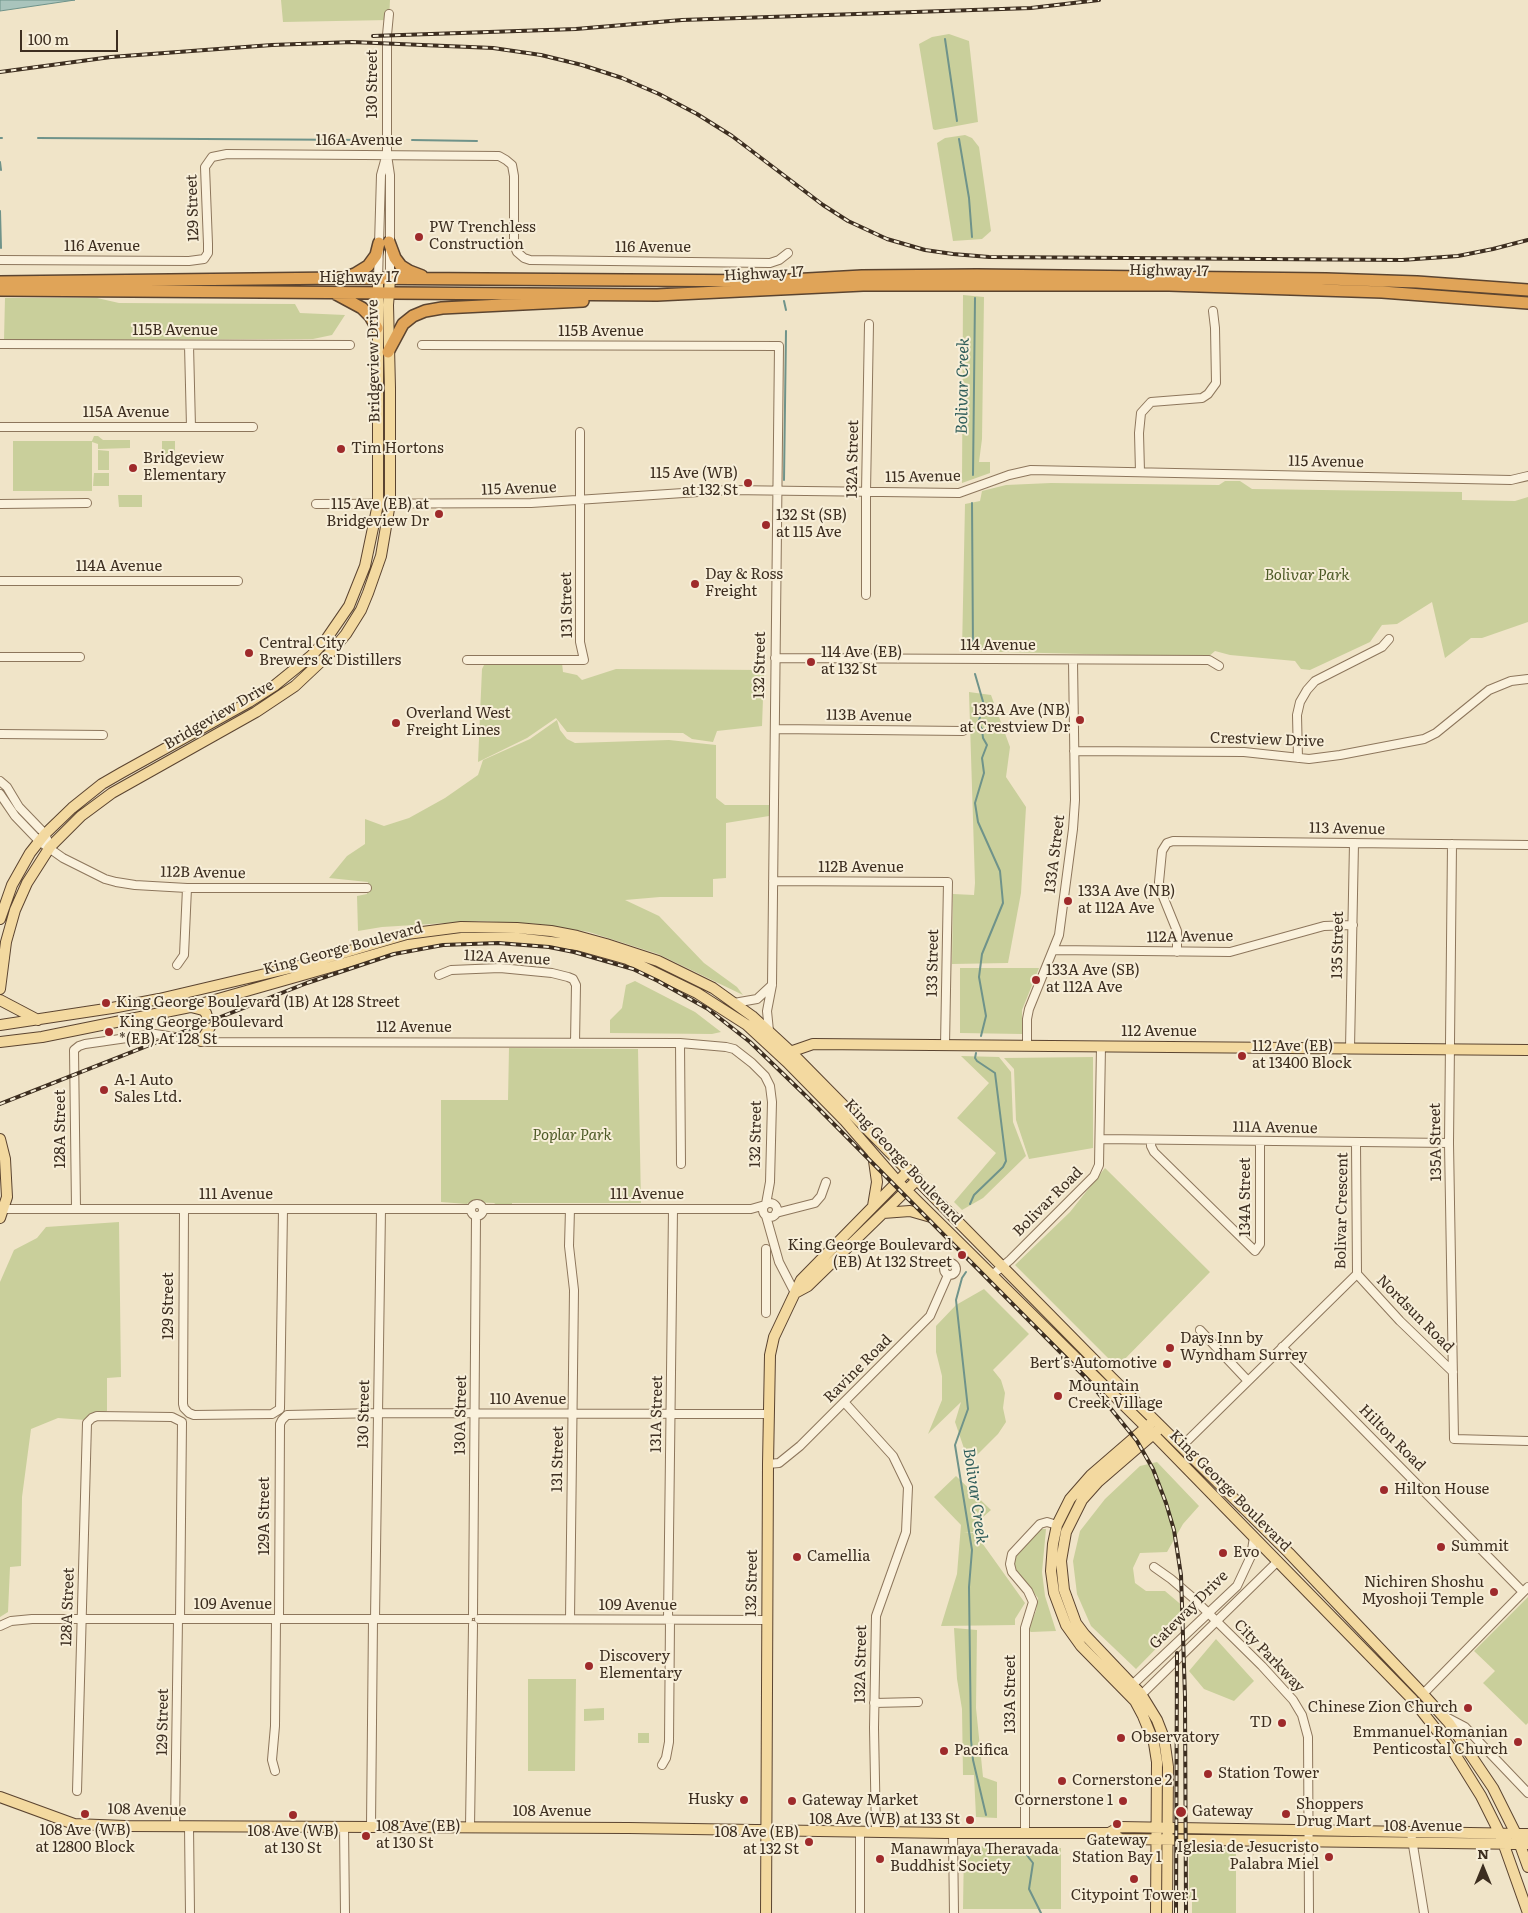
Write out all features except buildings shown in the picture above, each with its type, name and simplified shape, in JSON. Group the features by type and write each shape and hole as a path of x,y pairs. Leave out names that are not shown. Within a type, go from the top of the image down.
{"highway":[{"path":"340,278 355,274 368,266 384,242 401,266 428,279"},
{"name":"Highway 17","path":"0,290 335,293 428,279 772,281 862,276 978,275 1382,280 1528,290"},
{"name":"Highway 17","path":"0,282 340,278 382,285 657,294 863,285 1159,285 1363,291 1528,302"},
{"path":"194,292 232,287 382,285"},
{"path":"335,293 362,308 370,316 377,328"},
{"path":"388,352 396,335 407,319 419,313 432,310 562,303 657,294"}],"main road":[{"name":"Bridgeview Drive","path":"0,919 16,877 42,837 72,808 102,784 249,702 274,686 311,656 336,626 349,606 358,586 370,546 378,504 377,328 382,285"},
{"name":"Bridgeview Drive","path":"0,989 6,942 15,910 27,883 50,847 81,816 112,793 277,700 330,653 346,634 368,593 380,556 390,504 390,388 382,285"},
{"name":"King George Boulevard","path":"0,1025 112,1008 206,988 299,966 407,934 477,927 551,931 606,944 658,961 712,988 752,1016 791,1052 1158,1424 1285,1549 1423,1694 1442,1715 1477,1762 1493,1788 1521,1841 1528,1867"},
{"name":"King George Boulevard","path":"0,1042 42,1037 190,1007 408,944 462,938 516,938 577,945 627,959 717,1004 747,1025 845,1121 898,1182 1149,1431 1413,1700 1453,1751 1481,1796 1502,1838 1528,1913"},
{"path":"0,1000 38,1020"},
{"path":"190,1007 199,1008 206,1013 210,1027 201,1041"},
{"name":"112 Avenue","path":"779,1056 813,1044 1528,1050"},
{"path":"0,1138 5,1159 7,1197 1,1210"},
{"path":"872,1207 877,1182 873,1152"},
{"path":"795,1294 801,1280 909,1170"},
{"path":"795,1294 808,1286 918,1179"},
{"path":"883,1213 910,1211 934,1218"},
{"name":"132 Street","path":"766,1913 770,1355 774,1337 795,1294"},
{"path":"1129,1688 1077,1640 1060,1614 1051,1571 1053,1544 1058,1525 1070,1499 1080,1487 1158,1424"},
{"path":"1149,1431 1082,1500 1066,1532 1061,1561 1064,1590 1076,1623 1157,1720 1164,1738 1168,1767 1162,1839 1167,1913"},
{"name":"108 Avenue","path":"0,1797 74,1824 1109,1833 1121,1839 1308,1836 1502,1838 1521,1841 1528,1834"},
{"name":"108 Avenue","path":"1109,1833 1120,1827 1308,1836"},
{"path":"1156,1913 1162,1839"}],"street":[{"name":"130 Street","path":"382,285 390,175 387,155 387,35 389,14"},
{"name":"116A Avenue","path":"212,157 228,154 499,156 512,165 514,176 514,245 517,252"},
{"name":"129 Street","path":"204,259 208,253 205,167 212,157"},
{"name":"130 Street","path":"382,285 384,242"},
{"name":"116 Avenue","path":"517,252 530,260 696,262 770,262 778,260 788,253"},
{"name":"116 Avenue","path":"0,260 189,261 204,259"},
{"path":"1140,472 1139,433 1141,414 1151,402 1202,398 1208,394 1216,383 1216,328 1213,311"},
{"name":"132A Street","path":"866,595 869,324"},
{"name":"115B Avenue","path":"0,344 350,345"},
{"path":"189,345 191,427"},
{"name":"115B Avenue","path":"422,345 779,346"},
{"name":"132 Street","path":"769,1031 767,1009 772,985 779,346"},
{"name":"115A Avenue","path":"0,427 253,427"},
{"name":"131 Street","path":"466,660 584,660 580,642 580,432"},
{"name":"115 Avenue","path":"316,504 481,504 579,501 729,490 959,493 1009,475 1031,470 1511,480 1528,476"},
{"path":"0,504 87,503"},
{"name":"114A Avenue","path":"0,580 238,581"},
{"path":"1298,758 1297,715 1300,702 1306,690 1315,681 1382,647 1389,638"},
{"path":"0,657 80,657"},
{"name":"114 Avenue","path":"775,658 1209,660 1219,666"},
{"name":"133A Street","path":"1027,1045 1029,1009 1059,935 1073,829 1073,660"},
{"name":"Crestview Drive","path":"1074,750 1244,752 1298,758 1330,757 1424,740 1436,733 1489,690 1511,681 1528,679"},
{"name":"113B Avenue","path":"775,729 963,731"},
{"path":"0,734 103,735"},
{"path":"0,780 42,837"},
{"path":"0,794 15,816 42,837"},
{"name":"112B Avenue","path":"42,837 63,858 104,879 135,886 188,888 366,888"},
{"name":"113 Avenue","path":"1177,952 1175,922 1159,882 1162,852 1167,843 1173,841 1528,845"},
{"name":"135 Street","path":"1350,1048 1354,843"},
{"name":"135A Street","path":"1452,844 1449,1143 1454,1439 1528,1441"},
{"name":"112B Avenue","path":"773,881 948,882"},
{"name":"133 Street","path":"946,1045 948,882"},
{"path":"178,965 184,955 188,888"},
{"name":"112A Avenue","path":"1054,950 1237,951 1324,926 1353,925"},
{"name":"112A Avenue","path":"440,975 451,970 500,968 552,973 573,979 576,985 575,1043"},
{"path":"734,1003 757,999 772,985"},
{"name":"112 Avenue","path":"74,1050 85,1044 155,1034 201,1041 680,1043 708,1044 734,1049 752,1063"},
{"path":"680,1043 681,1164"},
{"name":"Bolivar Road","path":"992,1275 1094,1176 1100,1165 1101,1046"},
{"name":"128A Street","path":"74,1050 76,1208"},
{"name":"132 Street","path":"752,1063 765,1076 772,1093 770,1210 774,1240 780,1262 795,1294"},
{"name":"111A Avenue","path":"1101,1139 1449,1143"},
{"name":"134A Street","path":"1151,1140 1154,1152 1255,1251 1260,1244 1260,1142"},
{"name":"Bolivar Crescent","path":"1182,1446 1357,1274 1356,1143"},
{"name":"111 Avenue","path":"483,1209 770,1210 815,1204 824,1191 826,1182"},
{"path":"476,1203 480,1204 483,1209 481,1215 476,1216 471,1213 470,1209 476,1203"},
{"name":"111 Avenue","path":"1,1210 76,1208 470,1209"},
{"name":"129 Street","path":"184,1209 182,1404 189,1413 194,1415 272,1414 280,1408 282,1209"},
{"name":"130 Street","path":"371,1826 381,1209"},
{"name":"131 Street","path":"570,1209 569,1246 574,1290 570,1619"},
{"name":"131A Street","path":"662,1765 666,1758 669,1742 672,1209"},
{"name":"130A Street","path":"470,1827 476,1216"},
{"path":"766,1249 766,1313"},
{"path":"767,1267 780,1262"},
{"name":"Nordsun Road","path":"1357,1274 1400,1321 1453,1372"},
{"name":"Ravine Road","path":"768,1464 779,1463 786,1458 845,1403 930,1316 948,1275"},
{"path":"1200,1330 1248,1381"},
{"name":"Hilton Road","path":"1282,1347 1526,1590"},
{"name":"132A Street","path":"845,1403 893,1456 908,1487 906,1532 876,1616 874,1703 876,1832"},
{"name":"110 Avenue","path":"287,1415 378,1413 769,1414"},
{"name":"129A Street","path":"275,1772 272,1760 275,1726 278,1619 280,1424 287,1415"},
{"name":"128A Street","path":"77,1791 87,1423 97,1416 176,1417 182,1422"},
{"name":"129 Street","path":"175,1826 182,1422"},
{"name":"133A Street","path":"1025,1833 1026,1628 1033,1602 1028,1591 1012,1572 1010,1564 1012,1554 1040,1524 1048,1522 1058,1525"},
{"name":"Gateway Drive","path":"1129,1688 1237,1586 1251,1556 1254,1537"},
{"name":"Gateway Drive","path":"1138,1698 1278,1561"},
{"name":"City Parkway","path":"1154,1567 1171,1579 1273,1676 1293,1700 1302,1715 1308,1737 1309,1913"},
{"path":"1423,1694 1526,1590"},
{"name":"109 Avenue","path":"0,1626 24,1619 767,1620"},
{"path":"874,1703 918,1702"},
{"name":"King George Boulevard","path":"1442,1715 1465,1727 1528,1793"},
{"path":"188,1826 190,1913"},
{"path":"344,1826 345,1913"},
{"path":"860,1832 860,1913"},
{"path":"953,1833 954,1913"},
{"path":"1412,1837 1424,1913"}],"green space":[{"path":"281,0 390,0 389,20 283,22"},
{"path":"949,34 969,41 978,122 935,130 933,129 919,44 932,37"},
{"path":"965,135 972,138 979,147 991,231 982,239 953,241 937,143 945,138"},
{"path":"963,295 984,297 982,439 979,462 990,462 990,473 962,483"},
{"path":"5,298 97,298 119,303 295,304 300,313 345,315 332,335 313,339 4,340"},
{"path":"94,436 98,436 103,440 130,440 130,448 98,449 98,444 92,442 92,491 13,491 13,441 92,441"},
{"path":"162,441 175,441 175,456 162,456"},
{"path":"98,450 109,451 109,470 98,470"},
{"path":"94,473 109,473 109,486 93,486"},
{"name":"Bolivar Park","path":"1225,481 1240,481 1252,489 1462,492 1462,500 1515,501 1528,497 1528,622 1482,638 1471,638 1445,658 1432,602 1397,624 1382,625 1370,642 1310,670 1301,669 1295,661 1230,655 1215,651 1208,657 962,651 965,504 980,501 982,491 1006,485 1051,483 1219,485"},
{"path":"118,495 142,495 142,507 119,507"},
{"path":"562,663 563,672 577,675 582,680 616,669 764,670 762,726 717,731 713,742 692,739 683,733 567,732 556,718 527,738 478,762 482,669 484,665"},
{"path":"969,692 991,695 1010,747 1006,777 1026,807 1021,893 1008,963 952,964 953,894 974,895 975,883"},
{"path":"557,720 560,730 567,739 575,743 669,740 716,745 716,798 725,805 769,805 769,816 726,823 726,878 713,879 713,897 660,897 625,900 659,916 704,963 737,987 743,995 658,954 589,932 538,924 479,921 382,927 358,931 357,896 367,894 368,882 329,878 347,856 365,844 365,819 384,826 409,818 445,798 478,775 483,760 530,739"},
{"path":"960,968 1039,968 1022,1010 1022,1034 960,1033"},
{"path":"635,981 695,1012 721,1032 712,1034 610,1033 610,1020 622,1008 626,985"},
{"name":"Poplar Park","path":"509,1048 638,1049 641,1203 512,1203 497,1205 494,1203 470,1202 467,1204 441,1202 441,1100 508,1100"},
{"path":"961,1056 999,1057 1011,1072 1013,1122 1026,1156 983,1198 962,1210 954,1202 996,1153 957,1118 989,1083"},
{"path":"1093,1057 1093,1148 1029,1159 1016,1120 1014,1069 1004,1058"},
{"path":"1105,1168 1210,1272 1117,1367 1015,1265 1070,1212"},
{"path":"119,1222 121,1377 107,1378 107,1411 85,1420 58,1418 31,1429 22,1497 21,1566 10,1567 8,1612 0,1617 0,1282 14,1250 37,1238 46,1227"},
{"path":"984,1289 1029,1334 993,1370 1001,1380 1005,1393 1003,1408 1006,1422 998,1434 969,1463 955,1422 961,1402 928,1434 942,1400 942,1376 936,1352 936,1326 956,1305"},
{"path":"1157,1462 1199,1506 1183,1524 1167,1552 1140,1553 1133,1568 1135,1583 1146,1591 1165,1591 1191,1613 1136,1669 1091,1626 1077,1594 1073,1561 1080,1531 1105,1499 1140,1466"},
{"path":"956,1476 991,1510 974,1525 974,1532 964,1533 975,1533 1025,1603 1015,1619 1015,1625 941,1626 957,1574 961,1525 934,1497"},
{"path":"1040,1529 1046,1529 1042,1572 1045,1596 1056,1631 1031,1632 1028,1630 1036,1611 1038,1598 1013,1567 1015,1555"},
{"path":"1528,1597 1528,1723 1526,1725 1483,1683 1495,1671 1474,1651"},
{"path":"954,1628 977,1630 976,1708 983,1777 997,1782 997,1818 976,1817 974,1775 963,1775 962,1709 957,1679"},
{"path":"1216,1639 1254,1681 1234,1701 1204,1689 1189,1671"},
{"path":"528,1679 576,1679 575,1771 528,1771"},
{"path":"604,1708 604,1720 584,1721 584,1709"},
{"path":"638,1733 649,1733 649,1743 638,1743"},
{"path":"964,1846 1061,1848 1061,1909 963,1909"},
{"path":"1189,1848 1236,1848 1236,1913 1192,1913 1192,1900 1189,1899"}],"water":[{"path":"0,0 75,0 0,11"}],"waterway":[{"name":"Bolivar Creek","path":"945,39 957,121"},
{"path":"38,138 369,140"},
{"name":"Bolivar Creek","path":"959,139 969,198 972,237"},
{"path":"412,140 477,141"},
{"path":"0,162 1,170"},
{"path":"0,211 1,248"},
{"name":"Bolivar Creek","path":"973,475 975,298"},
{"path":"784,301 786,310"},
{"path":"784,480 786,331"},
{"name":"Bolivar Creek","path":"972,503 973,650"},
{"name":"Bolivar Creek","path":"975,674 984,705 978,723 987,745 982,758 984,773 975,803 978,822 1000,871 1003,903 982,954 979,977 986,1016 981,1036"},
{"name":"Bolivar Creek","path":"970,1204 974,1195 1003,1167 1006,1161 995,1073 977,1061 975,1058 976,1053"},
{"name":"Bolivar Creek","path":"966,1272 962,1278 956,1300 968,1409 955,1445 972,1550 969,1587 971,1740 973,1760 986,1815"},
{"name":"Bolivar Creek","path":"1022,1849 1033,1863 1029,1889 1041,1913"}],"railway":[{"path":"373,36 576,29 682,20 1031,8 1099,0"},
{"path":"0,72 111,57 272,45 352,42 493,48 541,55 582,65 622,78 659,94 697,114 732,136 823,205 848,221 887,239 925,250 989,257 1402,260 1458,256 1528,240"},
{"path":"0,1104 307,983 394,954 443,945 498,943 549,947 574,952 633,969 708,1009 750,1042 806,1096 1086,1378 1137,1441 1153,1469 1174,1530 1181,1575 1185,1697 1186,1913"},
{"path":"1176,1913 1177,1653"}],"place":[{"name":"PW Trenchless Construction","path":"419,237"},
{"name":"Tim Hortons","path":"341,449"},
{"name":"Bridgeview Elementary","path":"133,468"},
{"name":"115 Ave (WB) at 132 St","path":"748,483"},
{"name":"115 Ave (EB) at Bridgeview Dr","path":"439,514"},
{"name":"132 St (SB) at 115 Ave","path":"766,525"},
{"name":"Day & Ross Freight","path":"695,584"},
{"name":"Central City Brewers & Distillers","path":"249,653"},
{"name":"114 Ave (EB) at 132 St","path":"811,662"},
{"name":"133A Ave (NB) at Crestview Dr","path":"1080,720"},
{"name":"Overland West Freight Lines","path":"396,723"},
{"name":"133A Ave (NB) at 112A Ave","path":"1068,901"},
{"name":"133A Ave (SB) at 112A Ave","path":"1036,980"},
{"name":"King George Boulevard (1B) At 128 Street","path":"106,1003"},
{"name":"King George Boulevard *(EB) At 128 St","path":"109,1032"},
{"name":"112 Ave (EB) at 13400 Block","path":"1242,1056"},
{"name":"A-1 Auto Sales Ltd.","path":"104,1090"},
{"name":"King George Boulevard (EB) At 132 Street","path":"962,1255"},
{"name":"Days Inn by Wyndham Surrey","path":"1170,1348"},
{"name":"Bert's Automotive","path":"1167,1364"},
{"name":"Mountain Creek Village","path":"1058,1396"},
{"name":"Hilton House","path":"1384,1490"},
{"name":"Summit","path":"1441,1547"},
{"name":"Evo","path":"1223,1553"},
{"name":"Camellia","path":"797,1557"},
{"name":"Nichiren Shoshu Myoshoji Temple","path":"1494,1592"},
{"name":"Discovery Elementary","path":"589,1666"},
{"name":"Chinese Zion Church","path":"1468,1708"},
{"name":"TD","path":"1282,1723"},
{"name":"Observatory","path":"1121,1738"},
{"name":"Emmanuel Romanian Penticostal Church","path":"1518,1742"},
{"name":"Pacifica","path":"944,1751"},
{"name":"Station Tower","path":"1208,1774"},
{"name":"Cornerstone 2","path":"1062,1781"},
{"name":"Husky","path":"744,1800"},
{"name":"Gateway Market","path":"792,1801"},
{"name":"Cornerstone 1","path":"1123,1801"},
{"name":"Gateway","path":"1181,1812"},
{"name":"108 Ave (WB) at 12800 Block","path":"85,1814"},
{"name":"Shoppers Drug Mart","path":"1286,1814"},
{"name":"108 Ave (WB) at 130 St","path":"293,1815"},
{"name":"108 Ave (WB) at 133 St","path":"970,1820"},
{"name":"Gateway Station Bay 1","path":"1117,1824"},
{"name":"108 Ave (EB) at 130 St","path":"366,1836"},
{"name":"108 Ave (EB) at 132 St","path":"809,1842"},
{"name":"Iglesia de Jesucristo Palabra Miel","path":"1329,1857"},
{"name":"Manawmaya Theravada Buddhist Society","path":"880,1859"},
{"name":"Citypoint Tower 1","path":"1134,1879"}]}
